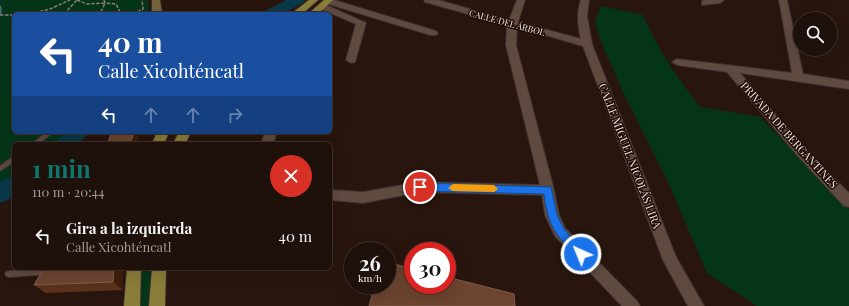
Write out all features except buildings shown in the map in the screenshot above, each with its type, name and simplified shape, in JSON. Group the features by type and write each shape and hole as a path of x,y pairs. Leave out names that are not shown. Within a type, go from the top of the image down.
{"main road":[{"path":"156,0 157,12"},
{"path":"299,12 314,0"},
{"path":"315,12 326,3"},
{"path":"132,306 134,270"},
{"path":"157,306 159,270"}],"street":[{"name":"CALLE DEL ÁRBOL","path":"428,0 512,25 587,44"},
{"path":"521,0 512,25 511,45 548,190 552,215 560,232 632,306"},
{"name":"CALLE MIGUEL NICOLÁS LIRA","path":"585,0 582,19 587,44 670,260 696,306"},
{"path":"705,3 720,0"},
{"path":"783,0 798,77"},
{"path":"326,3 433,33"},
{"path":"326,3 361,23 362,27 351,60"},
{"name":"PRIVADA DE BERGANTINES","path":"677,62 849,85"},
{"name":"PRIVADA DE BERGANTINES","path":"730,68 801,152 849,202"},
{"path":"332,194 351,198 366,198 405,188 420,187 548,190"}],"lane":[{"path":"37,142 48,134"},
{"path":"0,169 12,160"},
{"path":"9,274 46,270"}],"path":[{"path":"38,12 50,9 70,0"},
{"path":"65,12 77,0 86,4 116,4 120,12"},
{"path":"101,12 105,3 104,0"},
{"path":"136,12 143,8 142,0"},
{"path":"0,15 12,15"}],"green space":[{"path":"0,0 148,0 150,12 12,12 12,134 68,134 58,142 12,142 12,177 0,186"},
{"path":"601,6 643,15 668,63 700,107 760,117 849,209 849,306 757,306 707,273 668,182 623,92 602,44 595,22"},
{"path":"139,270 154,270 153,306 137,306"}],"waterway":[{"path":"274,12 298,0"},
{"path":"0,7 0,13"},
{"path":"68,142 78,134"},
{"path":"0,194 12,185"}],"slow traffic":[{"path":"453,188 494,189"}],"route":[{"path":"420,187 548,190 552,215 560,232 581,254"}]}
